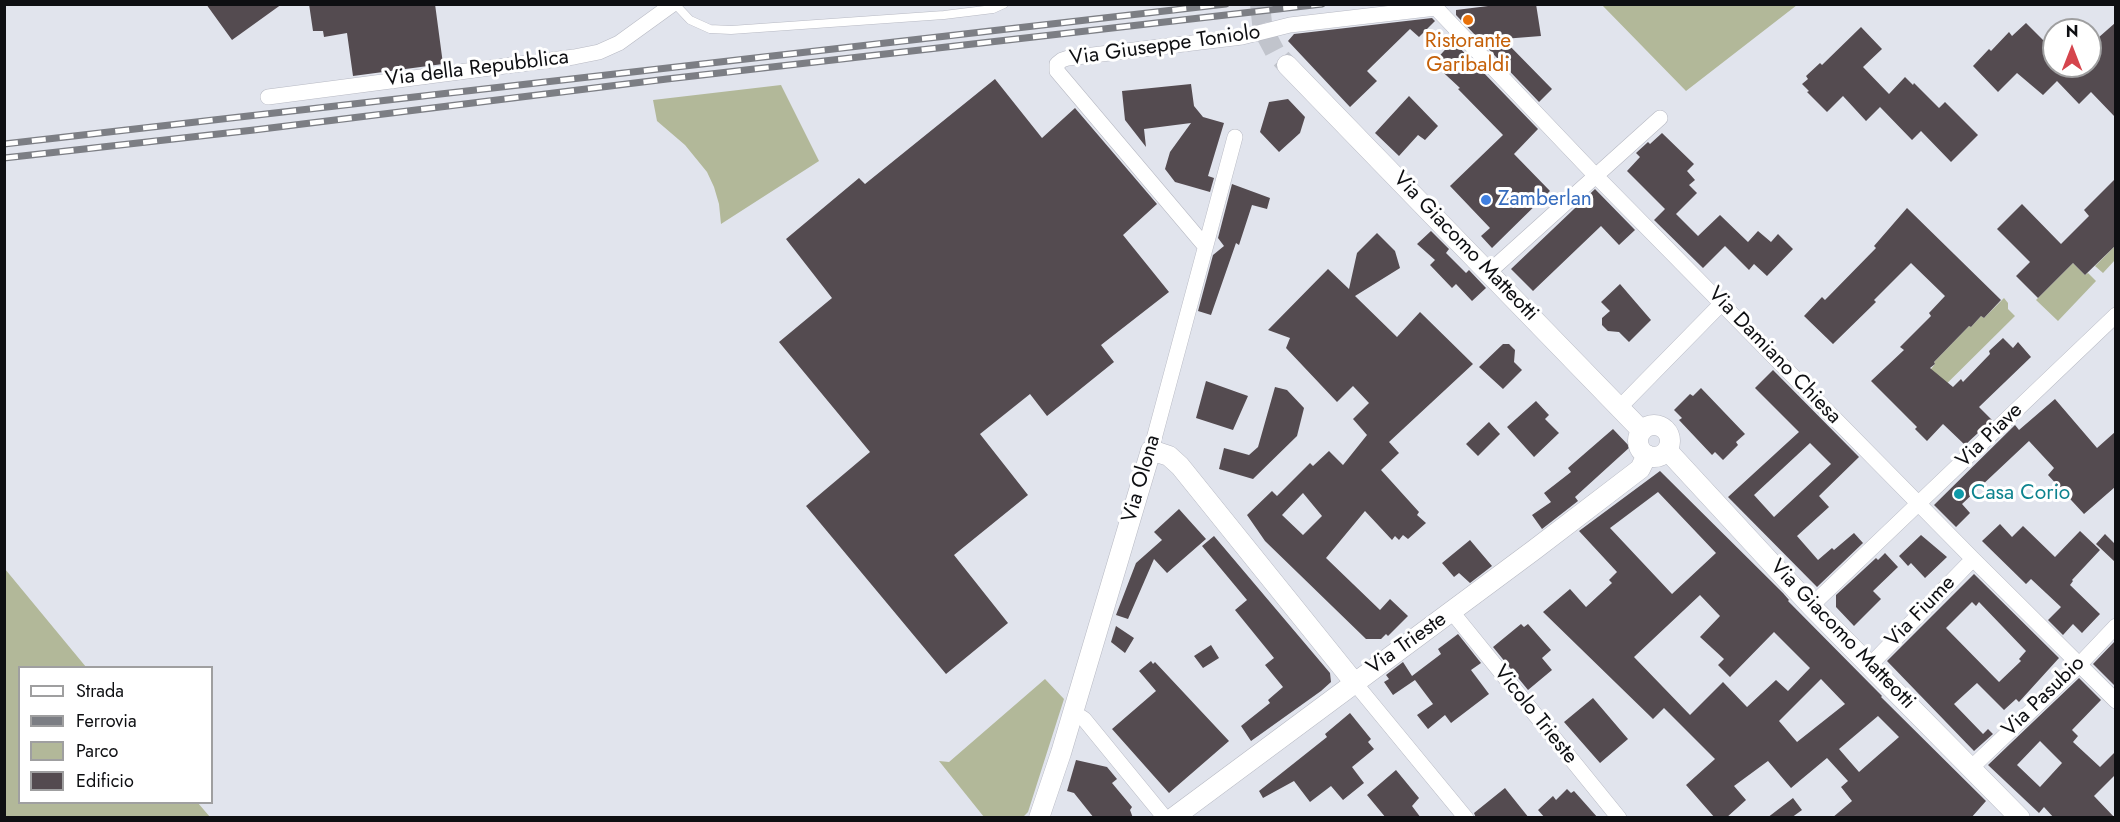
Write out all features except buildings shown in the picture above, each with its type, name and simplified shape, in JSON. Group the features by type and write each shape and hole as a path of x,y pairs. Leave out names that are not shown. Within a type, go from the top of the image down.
{"street":[{"name":"Via della Repubblica","path":"268,96 599,52 619,43 674,4"},
{"name":"Via Damiano Chiesa","path":"1436,8 1595,175 1972,559 2115,701"},
{"name":"Via Giuseppe Toniolo","path":"1204,246 1057,71 1057,64 1068,58 1242,37 1290,26 1436,8"},
{"name":"Via Giacomo Matteotti","path":"1287,65 1642,432"},
{"path":"1489,272 1660,118"},
{"name":"Via Olona","path":"1039,818 1061,753 1151,450 1235,137"},
{"path":"1620,407 1722,303"},
{"name":"Via Piave","path":"1811,606 2115,315"},
{"path":"1650,426 1663,429 1670,441 1667,450 1660,456 1643,462 1639,436 1650,426"},
{"path":"1151,450 1169,456 1180,466 1466,818"},
{"name":"Via Giacomo Matteotti","path":"1667,450 1811,606 2020,818"},
{"name":"Via Trieste","path":"1173,818 1354,681 1452,612 1643,462"},
{"name":"Via Fiume","path":"1870,664 1972,559"},
{"name":"Vicolo Trieste","path":"1452,612 1619,818"},
{"name":"Via Pasubio","path":"1971,768 2115,626"},
{"path":"1072,712 1084,718 1165,818"}],"lane":[{"path":"674,4 690,20 710,29 731,30 944,15 993,9 1004,4"}],"green space":[{"path":"1602,5 1797,5 1686,91"},
{"path":"781,85 819,161 721,224 719,204 707,172 685,145 657,121 653,100"},
{"path":"2115,246 2115,260 2103,273 2095,266"},
{"path":"2073,263 2085,275 2088,273 2096,281 2058,321 2036,300"},
{"path":"2004,298 2008,303 2008,309 2015,316 1910,420 1899,408 1935,364 1934,362 1969,326 1971,327 1981,316 1984,318"},
{"path":"5,569 85,666 18,666 18,804 199,804 210,817 5,817"},
{"path":"1045,679 1064,699 1028,812 1023,817 984,817 939,761 949,762"}],"tunnel":[{"path":"1260,4 1266,35 1275,52 1287,65"}],"railway":[{"path":"4,144 1226,4"},
{"path":"4,158 1322,4"}],"place":[{"name":"Ristorante Garibaldi","path":"1468,20"},
{"name":"Zamberlan","path":"1486,200"},
{"name":"Casa Corio","path":"1959,494"}]}
